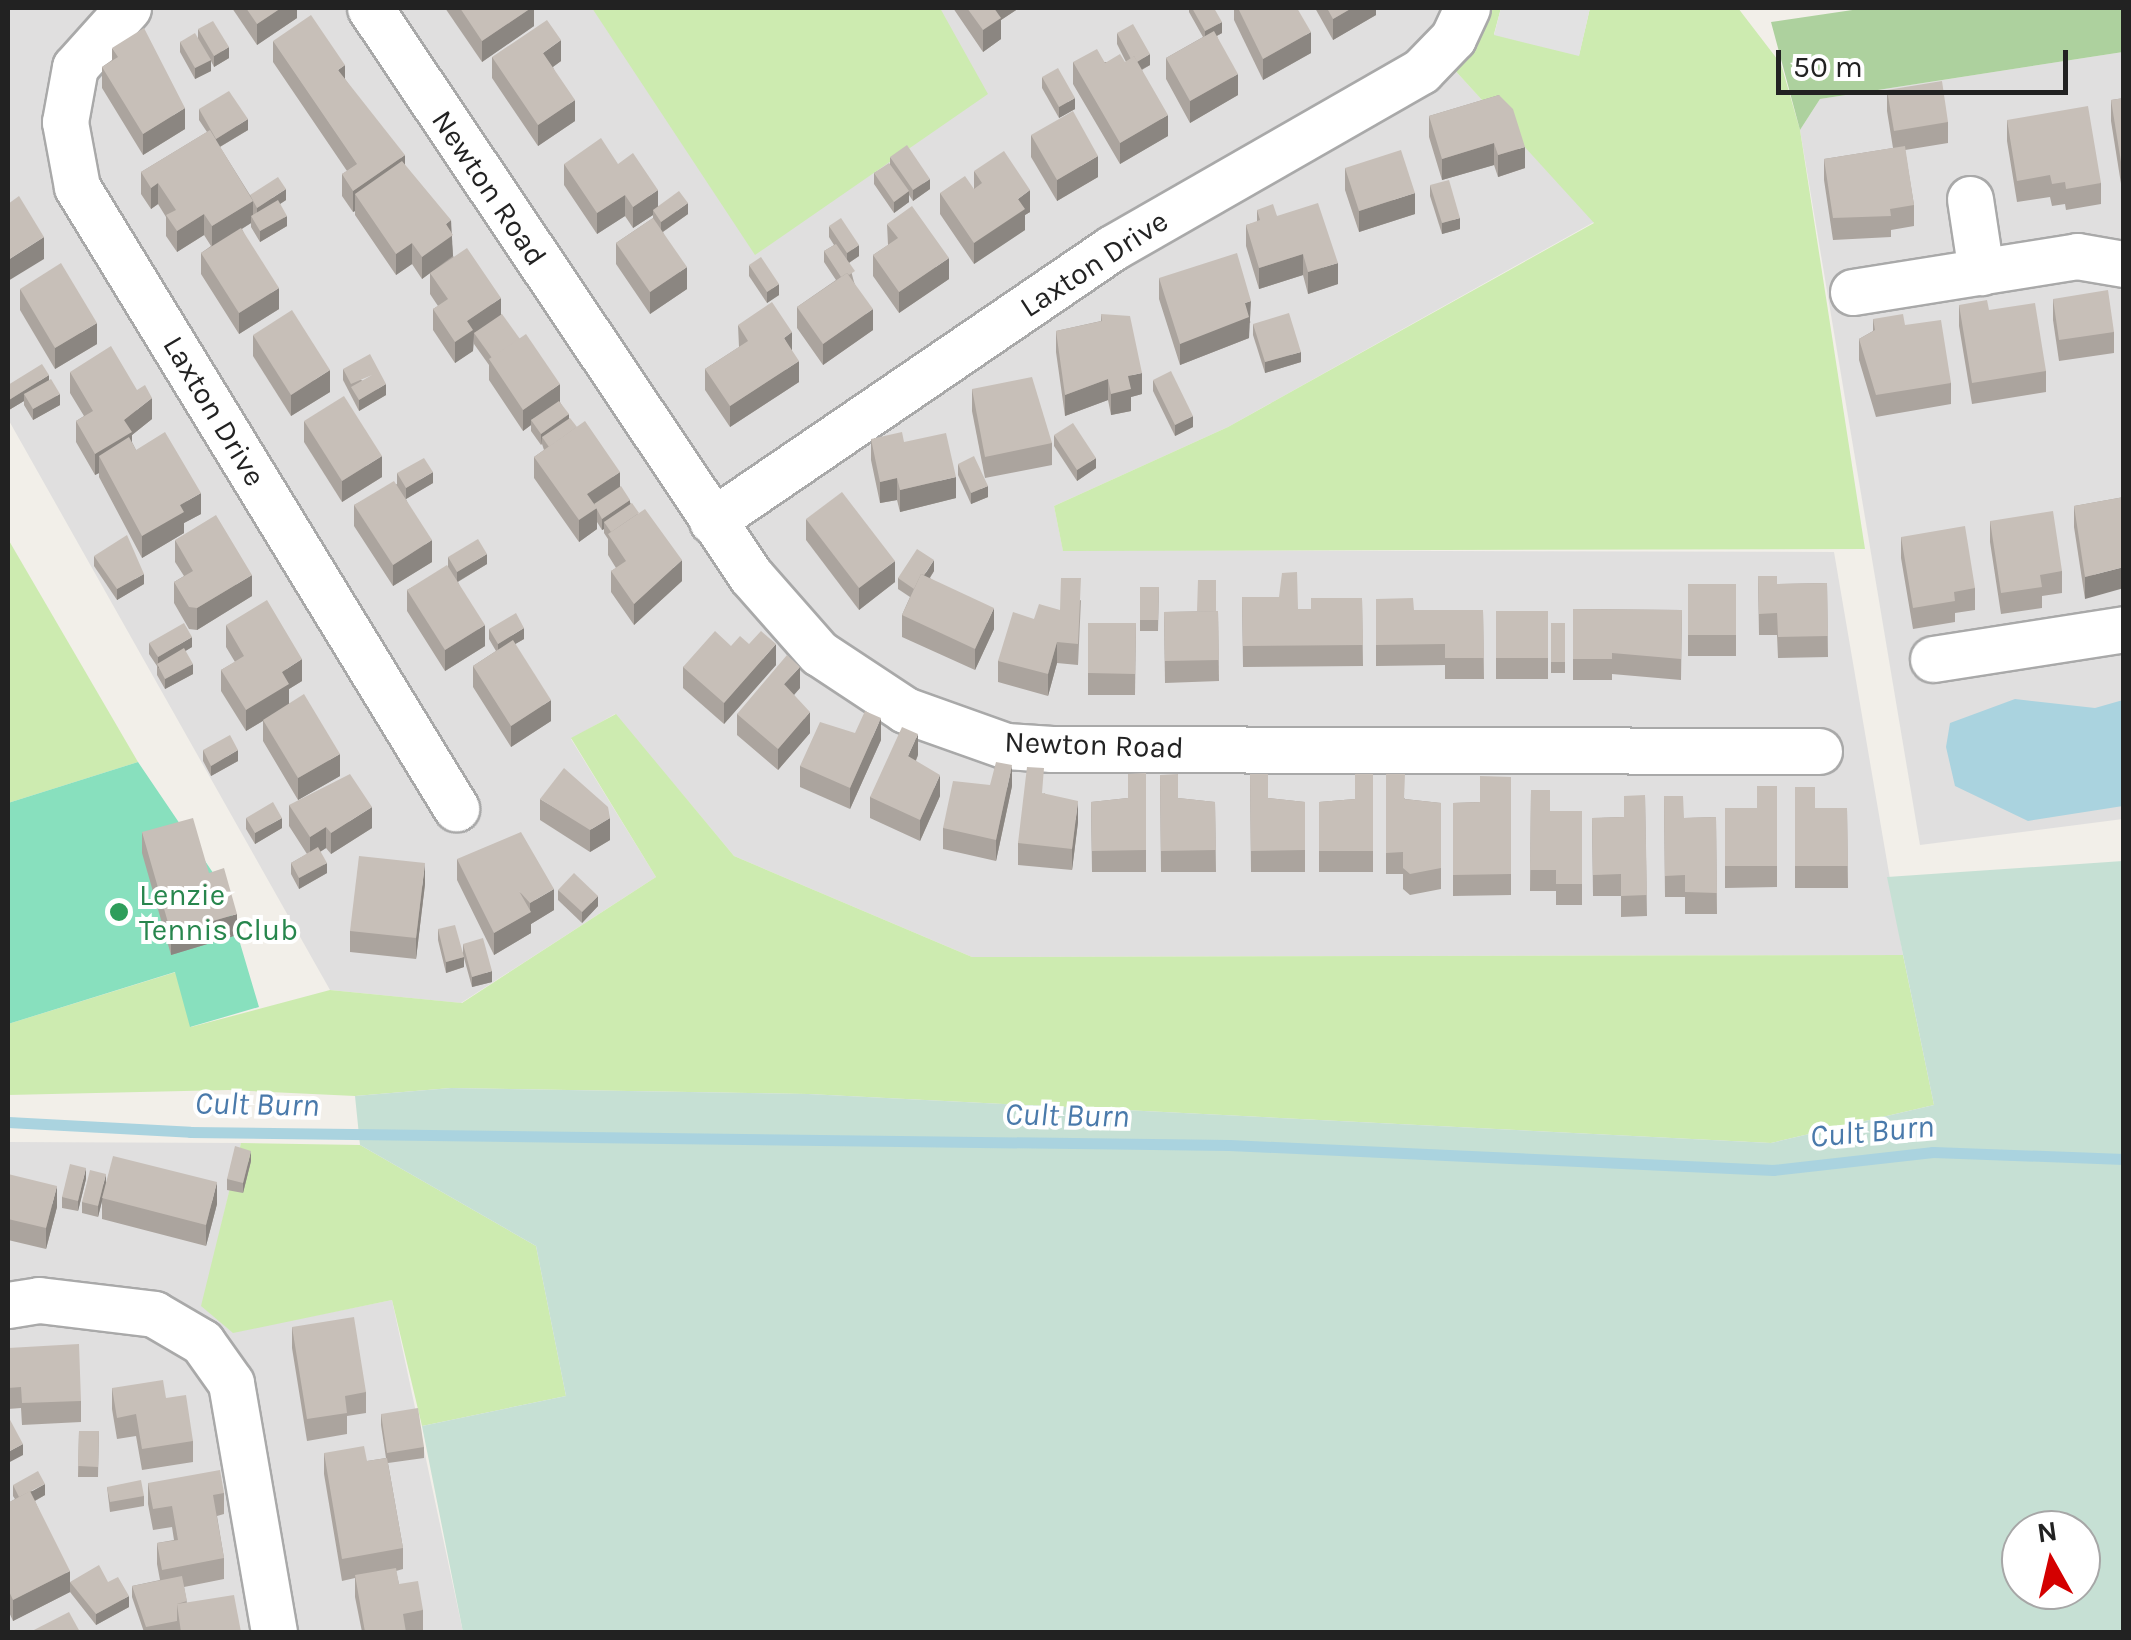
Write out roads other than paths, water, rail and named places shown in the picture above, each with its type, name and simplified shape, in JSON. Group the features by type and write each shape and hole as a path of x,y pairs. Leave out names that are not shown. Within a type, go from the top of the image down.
{"street":[{"name":"Laxton Drive","path":"128,8 76,67 65,122 77,187 456,808"},
{"name":"Newton Road","path":"370,8 712,521 788,624 819,654 905,710 1006,746 1819,751"},
{"name":"Laxton Drive","path":"712,521 1112,248 1421,71 1453,38 1467,8"},
{"path":"1970,198 1981,272"},
{"path":"1853,292 2076,256 2124,264"},
{"path":"1934,660 2124,629"},
{"path":"8,1305 39,1300 154,1314 202,1342 231,1384 274,1632"}],"water":[{"path":"2015,699 2095,708 2123,700 2123,806 2028,821 1955,786 1946,747 1950,723"}],"waterway":[{"name":"Cult Burn","path":"8,1122 190,1132 1229,1145 1773,1170 1933,1152 2124,1159"}],"place":[{"name":"Lenzie Tennis Club","path":"119,912"}]}
